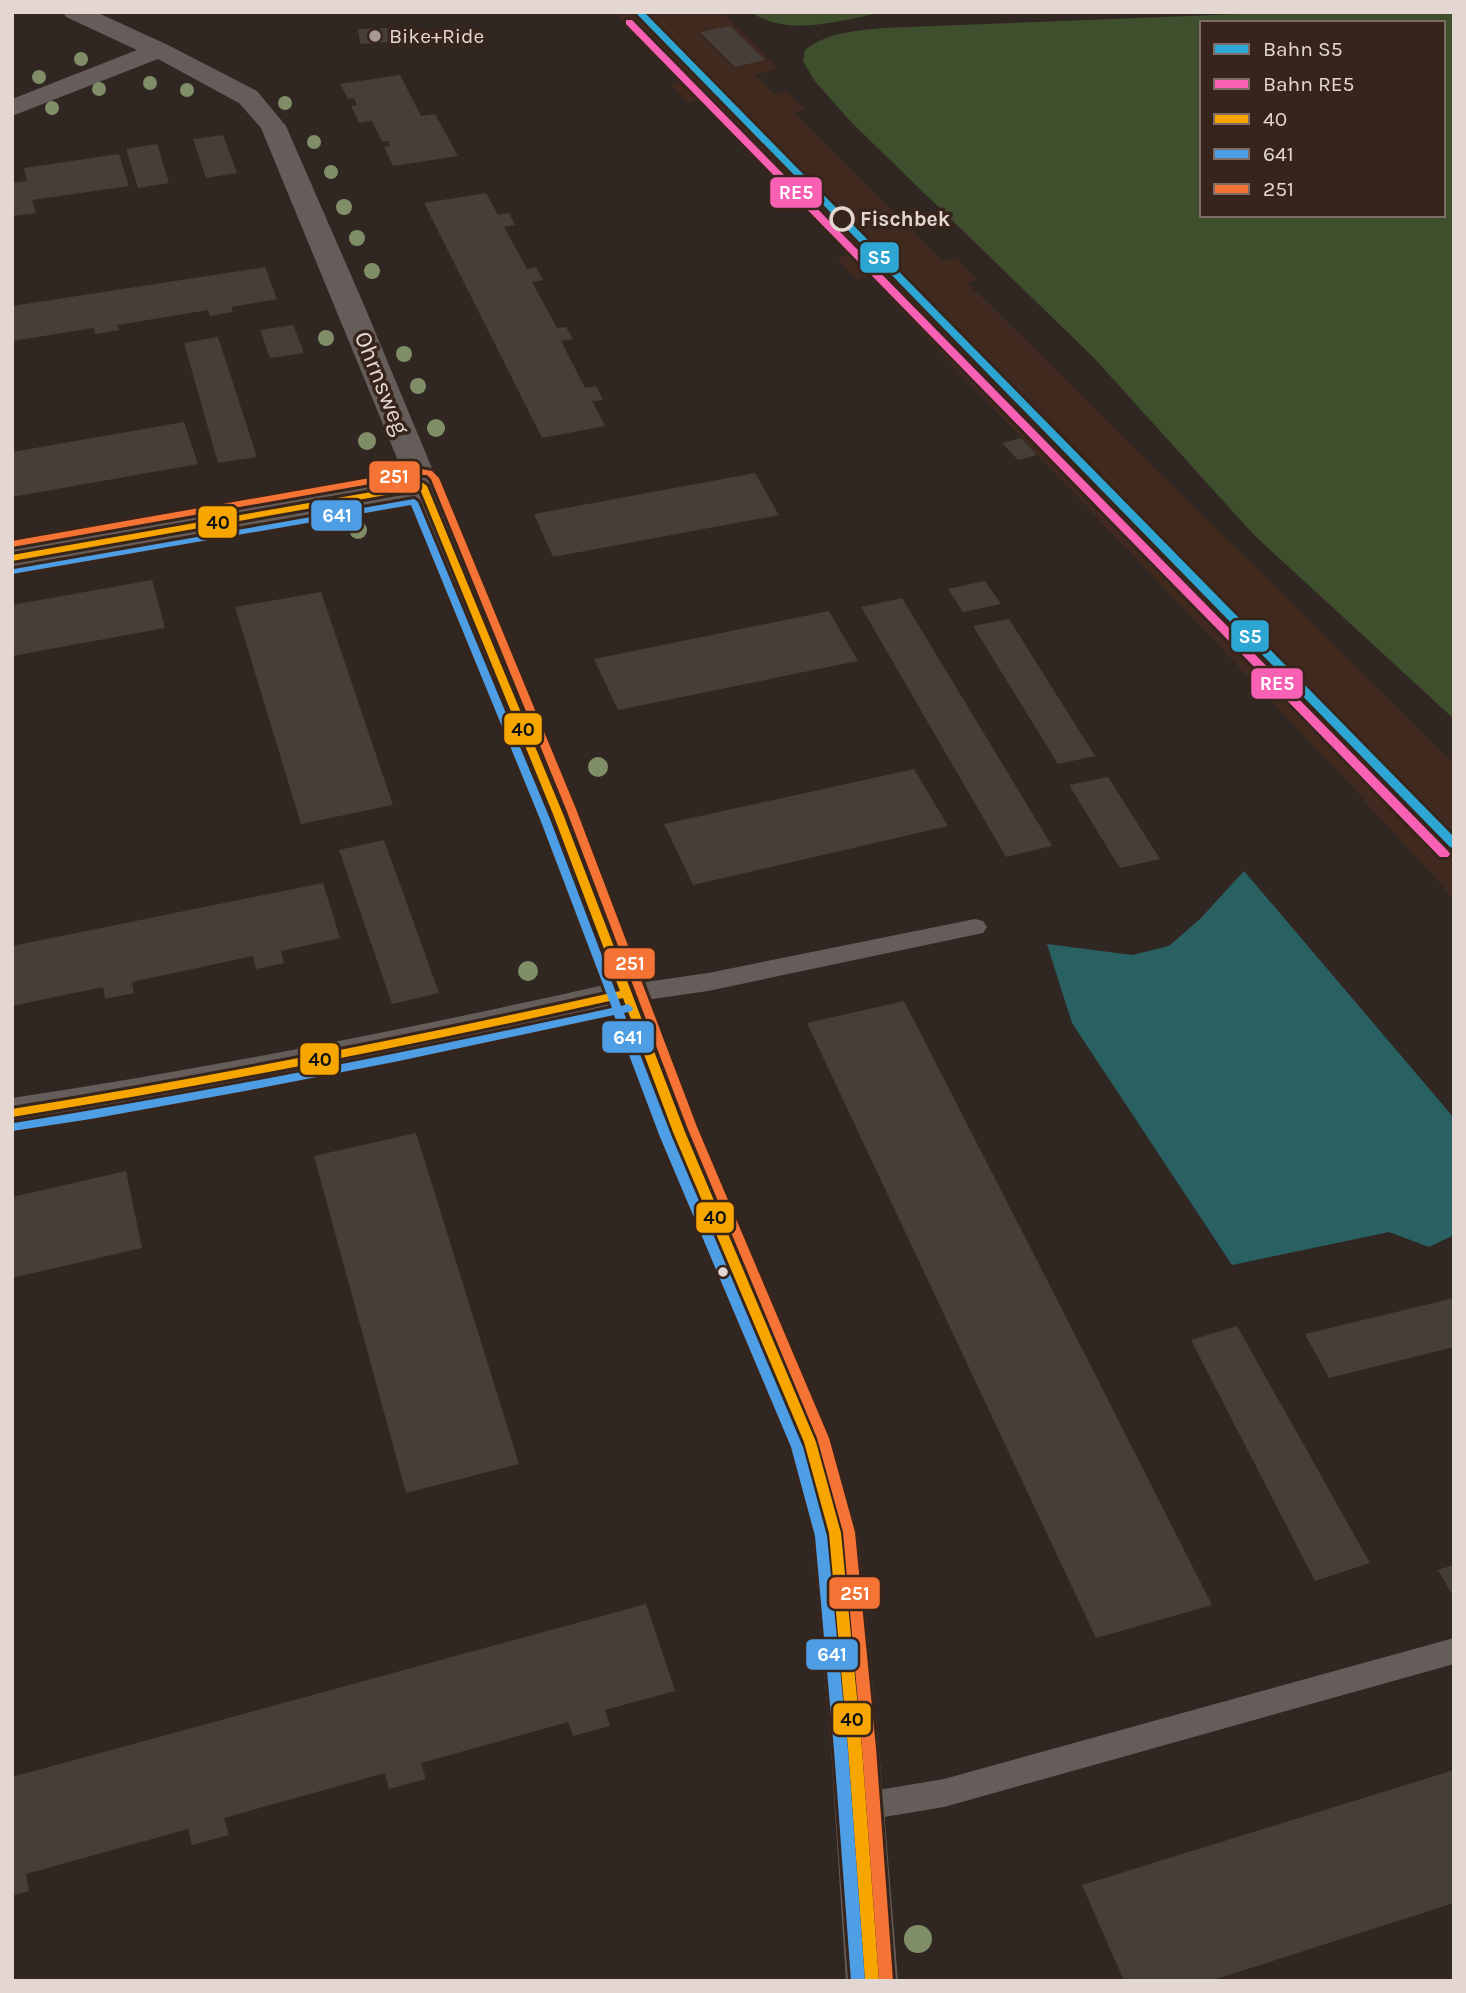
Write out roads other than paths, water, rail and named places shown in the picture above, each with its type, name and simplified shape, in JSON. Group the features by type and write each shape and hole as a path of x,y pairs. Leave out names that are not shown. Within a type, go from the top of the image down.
{"street":[{"name":"Ohrnsweg","path":"75,12 159,50 247,97 273,126 355,318 558,814 679,1132 810,1441 835,1533 860,1807 872,1981"},
{"path":"12,108 159,50"},
{"path":"12,558 423,486"},
{"path":"12,1113 154,1091 350,1053 625,994"}],"lane":[{"path":"625,994 708,982 975,927"},
{"path":"860,1807 944,1793 1454,1651"}],"water":[{"path":"1244,871 1454,1118 1452,1236 1429,1247 1389,1232 1232,1265 1072,1023 1047,944 1132,955 1169,946 1201,918"}],"rail line":[{"name":"S5","path":"639,12 1454,844"},
{"name":"RE5","path":"629,22 1444,854"}],"place":[{"name":"Bike+Ride","path":"375,36"},
{"name":"Fischbek","path":"842,219"}]}
